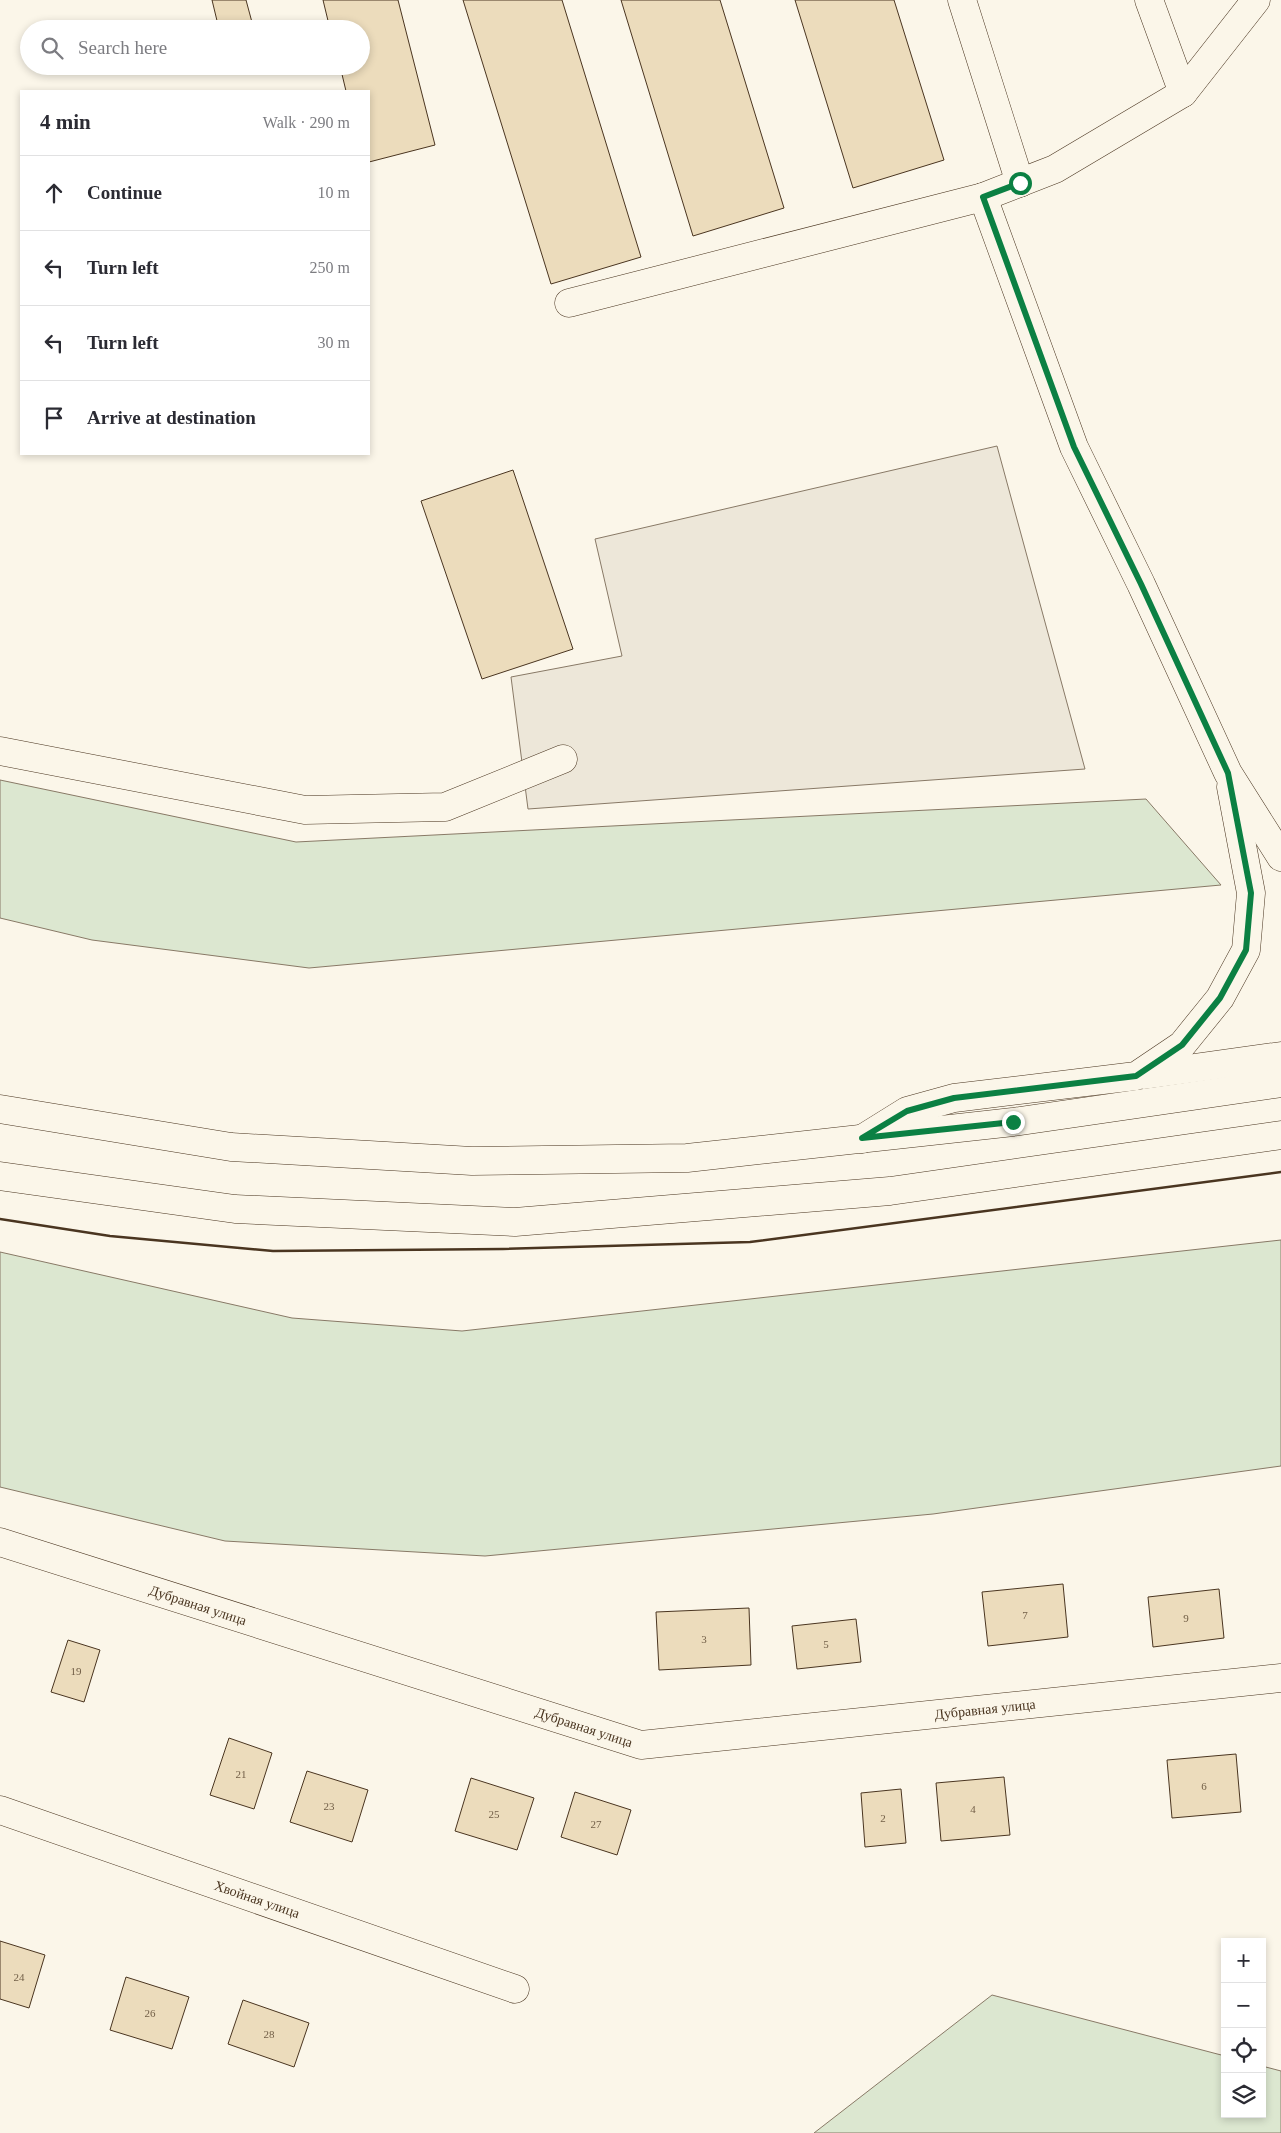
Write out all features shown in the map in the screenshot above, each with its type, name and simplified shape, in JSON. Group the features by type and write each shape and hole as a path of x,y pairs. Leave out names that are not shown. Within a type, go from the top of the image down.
{"main road":[{"path":"962,0 1020,183"},
{"path":"1149,0 1183,93"},
{"path":"569,303 983,197 1055,169 1183,93 1256,0"},
{"path":"983,197 1074,447 1141,584 1228,773 1281,856"},
{"path":"0,751 304,810 445,807 563,759"},
{"path":"1136,1076 1182,1045 1220,998 1246,950 1251,893 1228,773"},
{"path":"862,1138 907,1111 954,1098 1281,1056"},
{"path":"0,1109 231,1147 472,1162 687,1158 1013,1122 1281,1082"},
{"path":"0,1176 235,1209 515,1222 890,1190 1281,1135"},
{"name":"Дубравная улица","path":"0,1542 641,1745 1281,1678"},
{"name":"Хвойная улица","path":"0,1810 515,1988"}],"green space":[{"path":"0,780 296,842 1146,799 1221,885 309,968 92,940 0,918"},
{"path":"1281,1240 1281,1466 933,1514 485,1556 225,1541 0,1487 0,1252 292,1318 462,1331"},
{"path":"992,1995 1221,2055 1221,2118 1266,2118 1266,2067 1281,2071 1281,2133 814,2133"}],"shaded area":[{"path":"997,446 1085,769 528,809 511,677 622,656 595,539"}],"building":[{"path":"212,0 246,0 251,20 217,20"},
{"path":"323,0 398,0 435,145 370,162 370,90 346,90 342,75 370,75 370,20 328,20"},
{"path":"463,0 562,0 641,257 551,284"},
{"path":"621,0 720,0 784,208 693,236"},
{"path":"795,0 894,0 944,160 853,188"},
{"path":"513,470 573,649 482,679 421,501"},
{"path":"1063,1584 1068,1637 988,1646 982,1592"},
{"path":"1219,1589 1224,1638 1153,1647 1148,1597"},
{"path":"749,1608 751,1665 659,1670 656,1612"},
{"path":"856,1619 861,1662 797,1669 792,1626"},
{"path":"68,1640 100,1650 84,1702 51,1692"},
{"path":"229,1738 272,1753 254,1809 210,1795"},
{"path":"1236,1754 1241,1812 1172,1818 1167,1760"},
{"path":"307,1771 368,1790 352,1842 290,1822"},
{"path":"1004,1777 1010,1835 941,1841 936,1783"},
{"path":"471,1778 534,1798 517,1850 455,1831"},
{"path":"901,1789 906,1843 865,1847 861,1793"},
{"path":"575,1792 631,1810 617,1855 561,1837"},
{"path":"0,1941 45,1955 29,2008 0,1999"},
{"path":"126,1977 189,1997 172,2049 110,2030"},
{"path":"243,2000 309,2023 294,2067 228,2044"}],"wall":[{"path":"0,1219 110,1236 273,1251 503,1249 750,1242 1281,1172"}],"route":[{"path":"1013,1122 862,1138 907,1111 954,1098 1136,1076 1182,1045 1220,998 1246,950 1251,893 1228,773 1141,584 1074,447 983,197 1020,183"}]}
